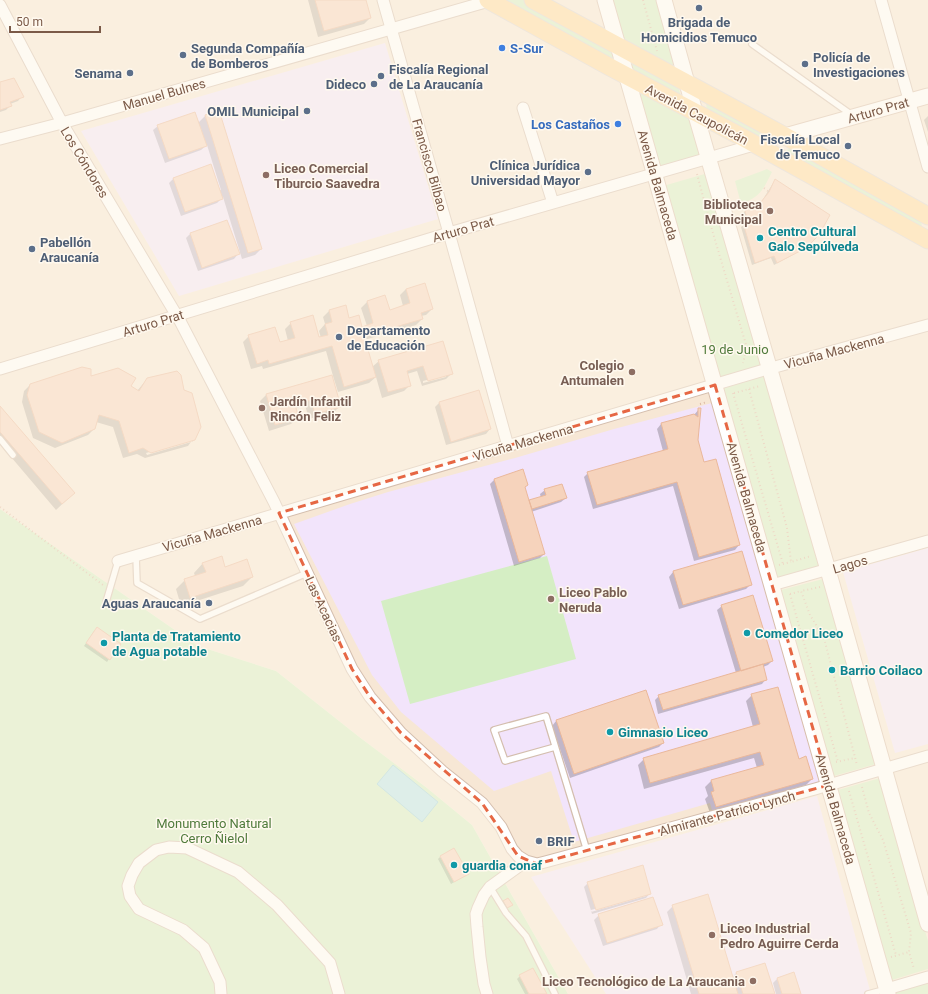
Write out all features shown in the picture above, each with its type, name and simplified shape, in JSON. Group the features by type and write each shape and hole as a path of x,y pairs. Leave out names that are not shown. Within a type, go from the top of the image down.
{"main road":[{"name":"Avenida Caupolicán","path":"488,0 928,240"},
{"name":"Avenida Caupolicán","path":"533,0 785,136 928,216"},
{"name":"Avenida Balmaceda","path":"605,0 772,586 831,764 829,785 888,991"},
{"path":"664,0 928,924"},
{"name":"Arturo Prat","path":"785,136 928,96"}],"street":[{"name":"Francisco Bilbao","path":"383,0 508,446"},
{"name":"Manuel Bulnes","path":"0,139 62,123 488,0"},
{"path":"881,0 928,167"},
{"name":"Los Cóndores","path":"0,5 62,123 177,315"},
{"path":"523,108 553,203"},
{"name":"Arturo Prat","path":"0,369 449,233 785,136"},
{"name":"Las Acacias","path":"177,315 280,514 352,669 370,698 401,733 442,771 482,803 501,827 518,856 526,861"},
{"name":"Vicuña Mackenna","path":"118,561 770,368 928,325"},
{"name":"Lagos","path":"772,586 928,541"},
{"name":"Almirante Patricio Lynch","path":"526,861 536,864 829,785 928,756"},
{"path":"221,994 220,982 204,948 183,930 139,909 130,896 128,886 132,875 139,863 156,850 169,847 187,848 238,872 277,905 330,963 339,994"},
{"path":"487,994 480,957 476,914 481,901 490,887 526,861"},
{"path":"888,991 928,977"}],"lane":[{"path":"752,44 853,117"},
{"path":"0,439 13,455"},
{"path":"136,556 137,583 200,619 307,573"},
{"path":"106,602 118,561"},
{"path":"555,747 504,761 494,730 546,716 586,850"},
{"path":"490,887 506,912 526,936 555,994"},
{"path":"868,994 888,991"}],"path":[{"path":"642,0 658,55"},
{"path":"697,174 746,348 743,363"},
{"path":"764,188 769,192"},
{"path":"761,386 749,389 787,528 791,562"},
{"path":"733,393 783,564 796,561"},
{"path":"0,507 110,590"},
{"path":"790,594 831,764 855,758 824,638 810,615 801,591 804,590"},
{"path":"862,787 869,813 883,840 911,933 909,952 914,973"},
{"path":"849,791 896,955"},
{"path":"879,960 909,952"}],"highlighted area":[{"path":"715,385 829,785 537,864 518,856 482,803 401,733 370,697 352,669 279,513"}],"shaded area":[{"path":"0,0 928,0 928,994 568,994 472,825 427,788 276,671 198,646 0,509"},
{"name":"Liceo Comercial Tiburcio Saavedra","path":"385,43 438,219 179,296 81,131"},
{"name":"Liceo Pablo Neruda","path":"712,403 822,783 713,813 710,803 574,842 551,771 494,791 401,712 372,675 294,524 388,492"},
{"path":"928,548 928,744 895,753 843,572"},
{"name":"Liceo Industrial Pedro Aguirre Cerda","path":"817,796 871,994 606,994 531,877"}],"green space":[{"path":"495,0 525,0 614,48 620,69"},
{"path":"610,0 660,0 683,78 620,43"},
{"path":"628,58 678,85 681,97 632,71"},
{"path":"635,86 691,115 703,155 658,168"},
{"path":"706,102 766,134 754,137 707,112"},
{"path":"792,148 921,218 922,228 781,152"},
{"path":"767,169 772,172 764,188 753,198 741,204 735,181"},
{"name":"19 de Junio","path":"708,173 766,366 718,380 663,186"},
{"path":"767,375 822,566 776,579 722,389"},
{"name":"Monumento Natural Cerro Ñielol","path":"0,509 198,646 276,671 427,788 472,825 568,994 0,994"},
{"path":"547,556 576,659 410,704 381,601"},
{"path":"823,579 876,764 834,776 781,590"},
{"path":"880,778 928,941 928,969 892,980 838,790"},
{"path":"928,983 928,994 894,993"}],"water":[{"path":"393,765 438,802 422,822 377,784"}],"building":[{"path":"315,0 366,0 371,18 324,31"},
{"path":"14,78 24,97 10,102 12,106 0,110 0,82"},
{"path":"219,110 262,249 248,253 205,115"},
{"path":"195,112 207,146 169,159 157,125"},
{"path":"211,164 223,199 185,212 173,178"},
{"path":"775,179 830,215 819,235 806,248 777,263 774,256 755,263 743,223 748,221 745,211 761,202 769,192"},
{"path":"227,220 240,254 202,268 190,233"},
{"path":"425,283 433,309 421,313 423,319 364,336 376,377 344,387 332,346 269,364 268,360 257,364 248,335 275,327 280,342 295,338 290,322 313,315 319,337 328,335 325,324 332,322 329,310 346,305 349,318 359,315 362,327 373,323 367,301 385,295 390,310 410,303 406,289"},
{"path":"443,341 453,374 428,381 423,366 407,371 411,386 388,392 378,360"},
{"path":"82,367 91,369 91,376 118,368 136,378 131,386 139,391 147,378 177,371 181,375 184,390 192,393 201,427 195,440 151,453 143,448 129,453 119,421 99,415 95,429 62,443 39,432 27,395 30,384"},
{"path":"332,375 341,407 315,414 311,400 295,405 299,418 275,425 266,394"},
{"path":"479,390 491,429 451,442 439,402"},
{"path":"0,406 75,493 62,504 0,432"},
{"path":"698,408 701,408 698,440 704,462 716,459 740,545 699,557 677,482 597,505 587,472 668,449 661,423 694,414 698,417"},
{"path":"523,469 528,485 525,487 545,554 519,562 494,479"},
{"path":"562,484 567,498 532,509 529,500 546,495 544,489"},
{"path":"742,551 752,585 683,605 673,571"},
{"path":"222,556 225,567 247,559 253,577 190,598 184,579 206,572 202,563"},
{"name":"Comedor Liceo","path":"753,595 773,661 741,671 721,605"},
{"name":"Planta de Tratamiento de Agua potable","path":"97,627 121,644 110,660 86,643"},
{"path":"763,664 767,680 663,710 658,695"},
{"path":"778,687 799,759 806,756 813,779 716,807 711,792 714,791 711,780 764,765 760,752 650,783 643,758 760,724 751,694"},
{"name":"Gimnasio Liceo","path":"646,690 664,743 574,774 556,720"},
{"name":"guardia conaf","path":"454,848 469,874 454,882 440,856"},
{"path":"643,865 651,894 596,910 587,882"},
{"path":"708,894 738,994 699,994 672,905"},
{"path":"653,897 663,925 607,943 598,914"},
{"path":"508,898 513,905 507,908 503,901"},
{"path":"765,963 775,994 743,994 736,972"},
{"path":"533,968 547,994 529,994 519,975"},
{"path":"794,972 801,994 782,994 777,978"}],"place":[{"name":"Brigada de Homicidios Temuco","path":"699,8"},
{"name":"S-Sur","path":"502,48"},
{"name":"Segunda Compañía de Bomberos","path":"183,55"},
{"name":"Policía de Investigaciones","path":"805,64"},
{"name":"Senama","path":"130,73"},
{"name":"Fiscalía Regional de La Araucanía","path":"381,76"},
{"name":"Dideco","path":"374,84"},
{"name":"OMIL Municipal","path":"307,111"},
{"name":"Los Castaños","path":"618,124"},
{"name":"Fiscalía Local de Temuco","path":"848,146"},
{"name":"Clínica Jurídica Universidad Mayor","path":"588,172"},
{"name":"Liceo Comercial Tiburcio Saavedra","path":"266,175"},
{"name":"Biblioteca Municipal","path":"770,211"},
{"name":"Centro Cultural Galo Sepúlveda","path":"760,238"},
{"name":"Pabellón Araucanía","path":"32,249"},
{"name":"Departamento de Educación","path":"339,337"},
{"name":"Colegio Antumalen","path":"632,372"},
{"name":"Jardín Infantil Rincón Feliz","path":"262,408"},
{"name":"Liceo Pablo Neruda","path":"551,599"},
{"name":"Aguas Araucanía","path":"209,603"},
{"name":"Comedor Liceo","path":"747,633"},
{"name":"Planta de Tratamiento de Agua potable","path":"104,643"},
{"name":"Barrio Coilaco","path":"832,670"},
{"name":"Gimnasio Liceo","path":"610,732"},
{"name":"BRIF","path":"539,841"},
{"name":"guardia conaf","path":"454,865"},
{"name":"Liceo Industrial Pedro Aguirre Cerda","path":"712,935"},
{"name":"Liceo Tecnológico de La Araucania","path":"753,981"}]}
